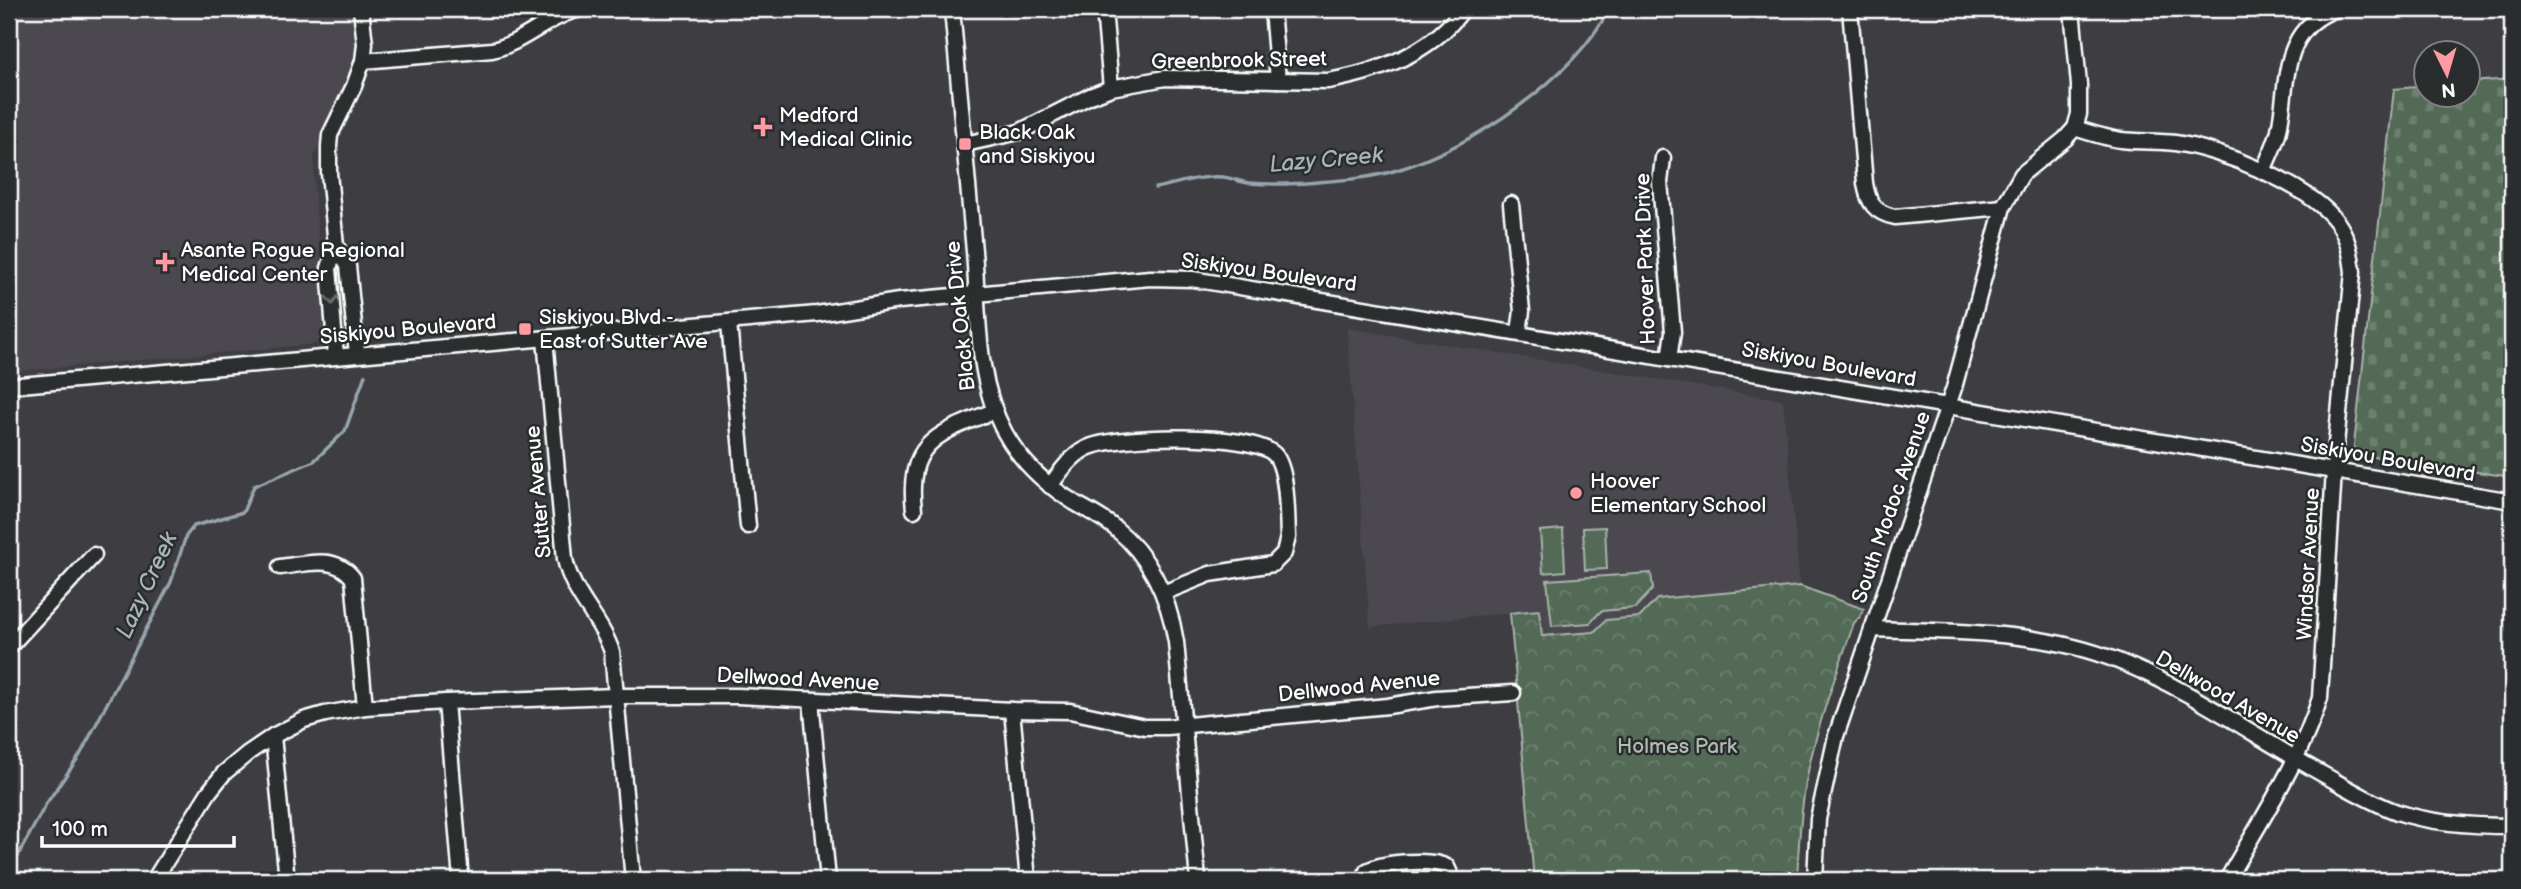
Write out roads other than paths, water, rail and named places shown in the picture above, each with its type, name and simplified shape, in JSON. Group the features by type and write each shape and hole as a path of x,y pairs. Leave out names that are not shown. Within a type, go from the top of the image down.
{"street":[{"path":"336,356 329,268 336,246 329,173 330,135 363,61 365,44 361,9"},
{"path":"363,61 507,47 569,11 581,9"},
{"name":"Black Oak Drive","path":"952,9 983,368 994,411 1013,447 1028,465 1050,486 1116,529 1144,560 1163,593 1172,616 1177,642 1198,880"},
{"path":"1104,9 1111,88"},
{"path":"1272,9 1278,80"},
{"name":"Greenbrook Street","path":"965,144 1019,132 1111,88 1165,78 1328,81 1352,77 1382,67 1424,46 1444,31 1463,9"},
{"path":"1850,9 1865,183 1870,203 1885,215 1895,217 2003,207"},
{"path":"2072,9 2079,101 2075,128"},
{"path":"2263,172 2279,131 2287,64 2295,46 2310,23 2336,9"},
{"name":"South Modoc Avenue","path":"1815,880 1818,819 1836,736 1948,406 2003,207 2022,174 2075,128"},
{"name":"Windsor Avenue","path":"2075,128 2122,140 2202,149 2263,172 2312,198 2327,210 2338,223 2351,253 2353,272 2334,471 2320,698 2295,759 2227,880"},
{"name":"Hoover Park Drive","path":"1663,158 1660,182 1673,331 1670,359"},
{"path":"1511,204 1522,311 1519,332"},
{"path":"336,246 348,266 357,354"},
{"name":"Siskiyou Boulevard","path":"9,386 729,323 817,314 899,301 1150,278 1192,279 2512,501"},
{"path":"729,323 748,526"},
{"name":"Sutter Avenue","path":"545,339 565,559 569,577 607,637 612,652 633,880"},
{"path":"914,510 912,489 915,467 922,452 934,438 947,429 994,411"},
{"path":"1050,486 1072,458 1084,449 1113,441 1156,437 1217,439 1265,448 1273,453 1282,467 1289,537 1280,560 1263,567 1210,574 1163,593"},
{"path":"9,647 94,555"},
{"path":"280,567 334,563 345,568 353,578 365,707"},
{"name":"Dellwood Avenue","path":"1872,629 1987,634 2044,640 2114,659 2175,687 2376,804 2436,821 2512,826"},
{"name":"Dellwood Avenue","path":"154,880 224,773 273,736 304,720 365,707 617,696 727,696 1070,711 1145,727 1513,693"},
{"path":"811,700 828,880"},
{"path":"446,702 461,880"},
{"path":"1013,710 1028,880"},
{"path":"273,736 287,880"},
{"path":"1366,876 1378,866 1433,861 1447,867 1453,880"}],"waterway":[{"name":"Lazy Creek","path":"1155,188 1215,177 1266,184 1368,177 1426,160 1487,128 1546,84 1572,60 1593,35 1609,9"},
{"name":"Lazy Creek","path":"9,872 46,804 80,755 171,582 186,536 194,526 243,512 254,486 314,461 345,431 365,375"}],"place":[{"name":"Medford Medical Clinic","path":"763,127"},
{"name":"Black Oak and Siskiyou","path":"965,144"},
{"name":"Asante Rogue Regional Medical Center","path":"165,262"},
{"name":"Siskiyou Blvd - East of Sutter Ave","path":"525,329"},
{"name":"Hoover Elementary School","path":"1576,493"}],"park label":[{"name":"Holmes Park","path":"1677,746"}]}
